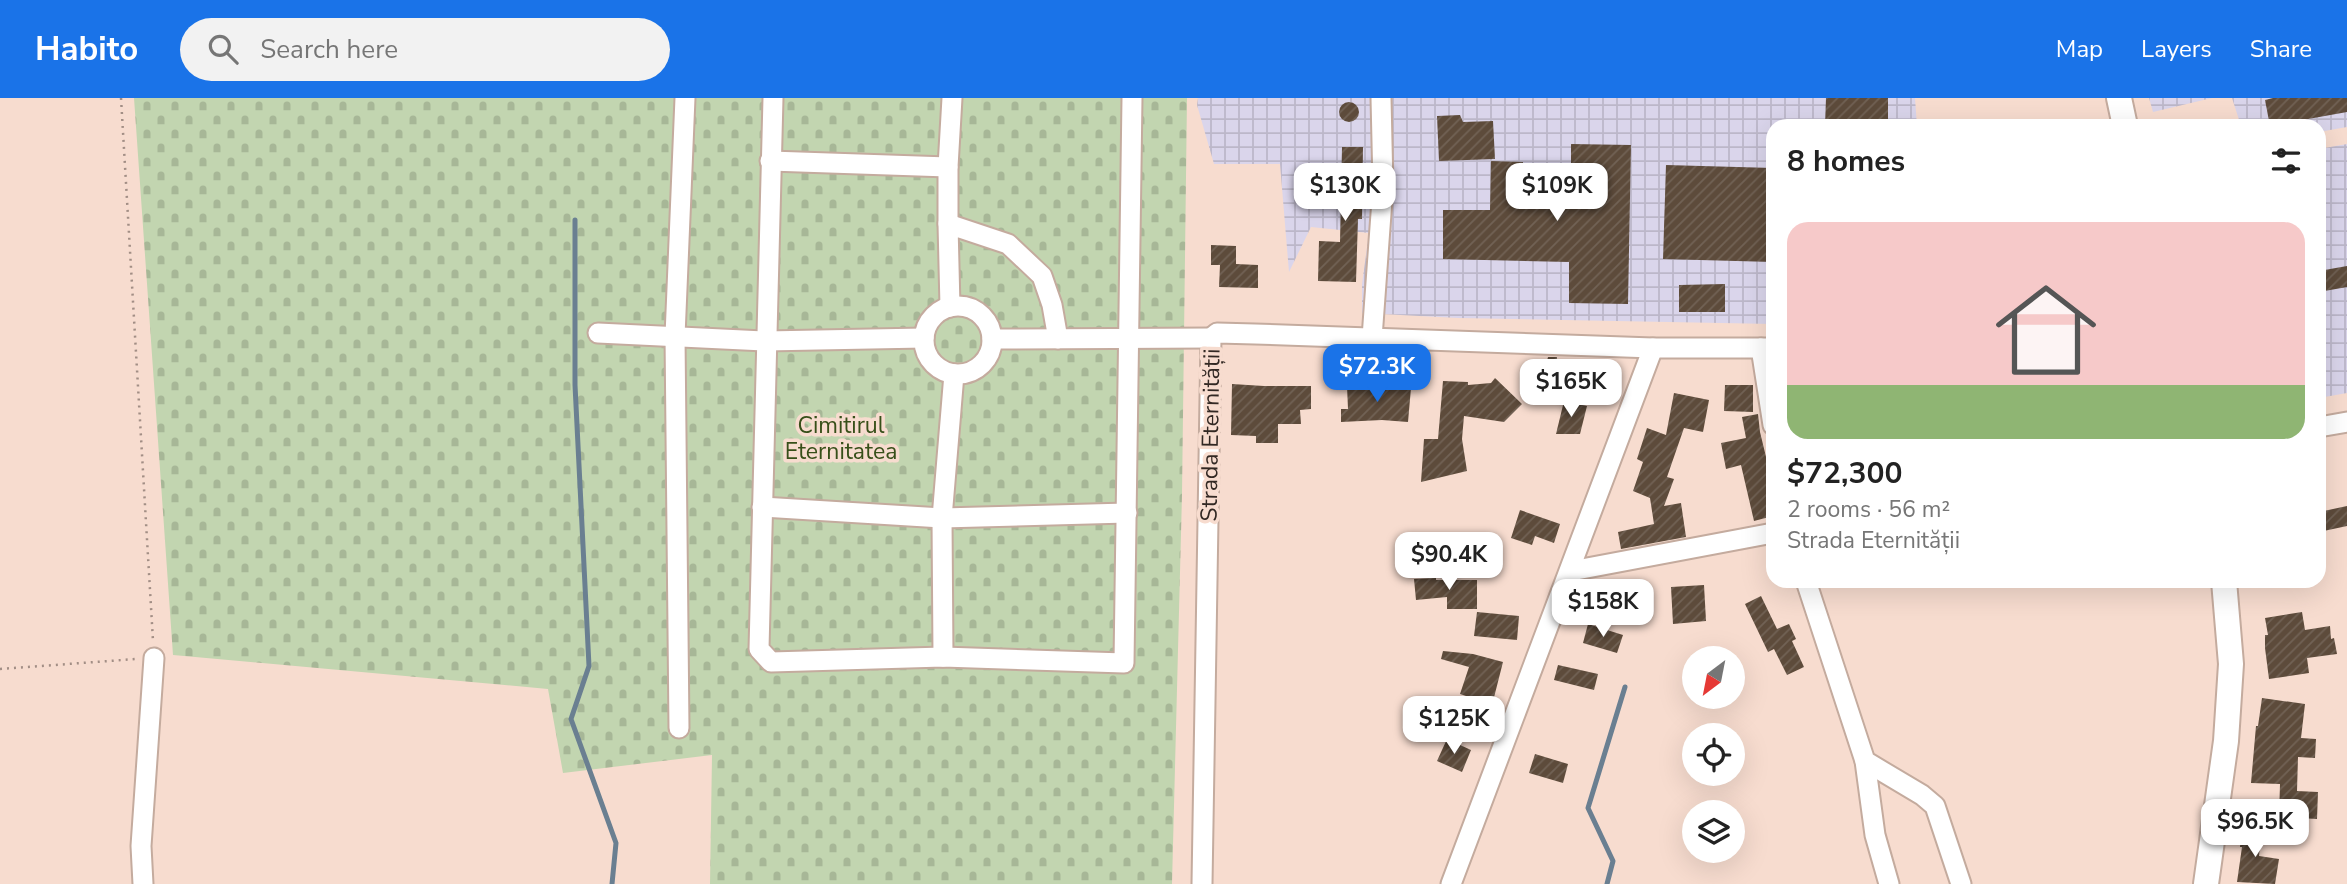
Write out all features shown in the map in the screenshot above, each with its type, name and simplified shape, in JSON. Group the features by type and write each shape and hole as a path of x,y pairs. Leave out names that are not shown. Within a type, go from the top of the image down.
{"main road":[{"path":"2119,98 2124,119"},
{"path":"2206,884 2226,741 2231,664 2225,588"}],"street":[{"path":"679,727 675,337 685,98"},
{"path":"773,98 759,649 771,662 943,657 1124,663 1132,98"},
{"path":"950,307 948,167 952,98"},
{"path":"1372,338 1383,186 1381,98"},
{"path":"770,161 948,167"},
{"path":"948,224 1008,244 1042,276 1052,305 1058,339"},
{"path":"950,307 972,309 988,323 992,339 988,356 972,371 954,373 939,368 930,360 925,349 926,327 940,311 950,307"},
{"path":"598,333 765,341 924,338"},
{"name":"Strada Eternității","path":"1202,884 1211,338 1217,333 1653,348 1766,348"},
{"path":"992,339 1211,338"},
{"path":"1451,884 1653,348"},
{"path":"943,657 942,517 954,373"},
{"path":"2326,426 2347,422"},
{"path":"762,507 942,517 1127,513"},
{"path":"1571,571 1766,534"},
{"path":"1808,588 1865,761 1875,835 1889,884"},
{"path":"143,884 141,846 154,658"},
{"path":"1865,761 1922,795 1935,806 1961,884"}],"path":[{"path":"0,669 154,658 121,98"}],"shaded area":[{"path":"1198,98 1915,98 1916,119 1766,119 1766,324 1458,318 1362,313 1362,284 1369,233 1311,227 1289,272 1280,164 1214,164 1197,105"},
{"path":"2149,98 2212,98 2153,112"},
{"path":"2232,98 2347,98 2347,127 2326,131 2326,119 2239,119"},
{"path":"2347,144 2347,393 2326,397 2326,148"}],"green space":[{"name":"Cimitirul Eternitatea","path":"134,98 1187,98 1182,495 1172,884 710,884 712,755 563,773 548,689 173,655"}],"building":[{"path":"1826,98 1888,98 1888,119 1825,119"},
{"path":"2347,98 2347,112 2308,119 2269,119 2265,100"},
{"path":"1345,102 1353,102 1359,112 1353,122 1345,122 1339,116 1339,108"},
{"path":"1460,115 1463,122 1493,121 1495,159 1439,161 1437,116"},
{"path":"1571,144 1631,145 1628,304 1569,303 1569,262 1443,259 1443,210 1490,210 1491,161 1523,162 1522,185 1571,186"},
{"path":"1342,147 1363,147 1362,219 1358,219 1356,282 1318,281 1319,241 1340,242"},
{"path":"1666,165 1766,168 1766,262 1663,259"},
{"path":"1211,245 1236,246 1236,264 1258,265 1258,288 1219,287 1220,265 1211,265"},
{"path":"2347,266 2347,287 2326,291 2326,270"},
{"path":"1725,284 1725,312 1679,312 1679,285"},
{"path":"1548,357 1557,357 1556,368 1559,368 1556,371 1555,394 1539,394 1541,385 1528,399 1529,367 1545,368"},
{"path":"1495,378 1522,404 1504,422 1464,416 1462,439 1467,471 1421,482 1424,439 1438,439 1443,381 1468,382 1468,385 1491,383"},
{"path":"1232,384 1311,386 1311,409 1300,410 1301,424 1278,424 1278,443 1256,443 1256,436 1231,435"},
{"path":"1725,385 1753,385 1753,412 1724,411"},
{"path":"1347,386 1411,388 1408,422 1341,422 1341,409 1348,409"},
{"path":"1674,393 1709,400 1703,432 1684,428 1667,477 1674,479 1664,506 1681,503 1686,537 1621,549 1618,532 1654,524 1650,498 1633,491 1643,462 1637,459 1647,428 1666,435"},
{"path":"1564,401 1587,406 1580,434 1556,434"},
{"path":"1758,414 1766,457 1766,518 1754,521 1741,465 1726,469 1721,443 1746,438 1742,417"},
{"path":"2347,506 2347,526 2326,530 2326,510"},
{"path":"1520,510 1560,524 1554,543 1535,536 1532,545 1511,538"},
{"path":"1414,579 1477,580 1477,609 1447,609 1447,597 1416,600"},
{"path":"1704,585 1706,621 1673,624 1671,587"},
{"path":"1761,596 1777,629 1789,624 1796,639 1792,641 1804,667 1787,675 1774,649 1768,652 1745,604"},
{"path":"1477,612 1519,616 1517,640 1474,636"},
{"path":"2302,612 2305,630 2330,626 2331,639 2334,638 2337,654 2307,658 2309,673 2269,679 2265,618"},
{"path":"1588,624 1623,635 1617,653 1583,643"},
{"path":"1443,651 1473,654 1503,662 1487,725 1463,717 1469,697 1460,694 1469,667 1441,659"},
{"path":"1558,665 1598,674 1594,690 1554,680"},
{"path":"2262,698 2305,704 2301,738 2316,739 2315,758 2298,757 2297,791 2318,792 2317,819 2279,817 2280,784 2251,783 2256,726"},
{"path":"1447,739 1471,750 1462,772 1437,761"},
{"path":"1535,754 1568,764 1563,783 1529,773"},
{"path":"2242,824 2262,826 2259,856 2279,859 2275,884 2237,882"}],"waterway":[{"path":"575,220 575,385 589,666 571,719 616,843 612,884"},
{"path":"1607,884 1613,861 1588,808 1625,687"}]}
